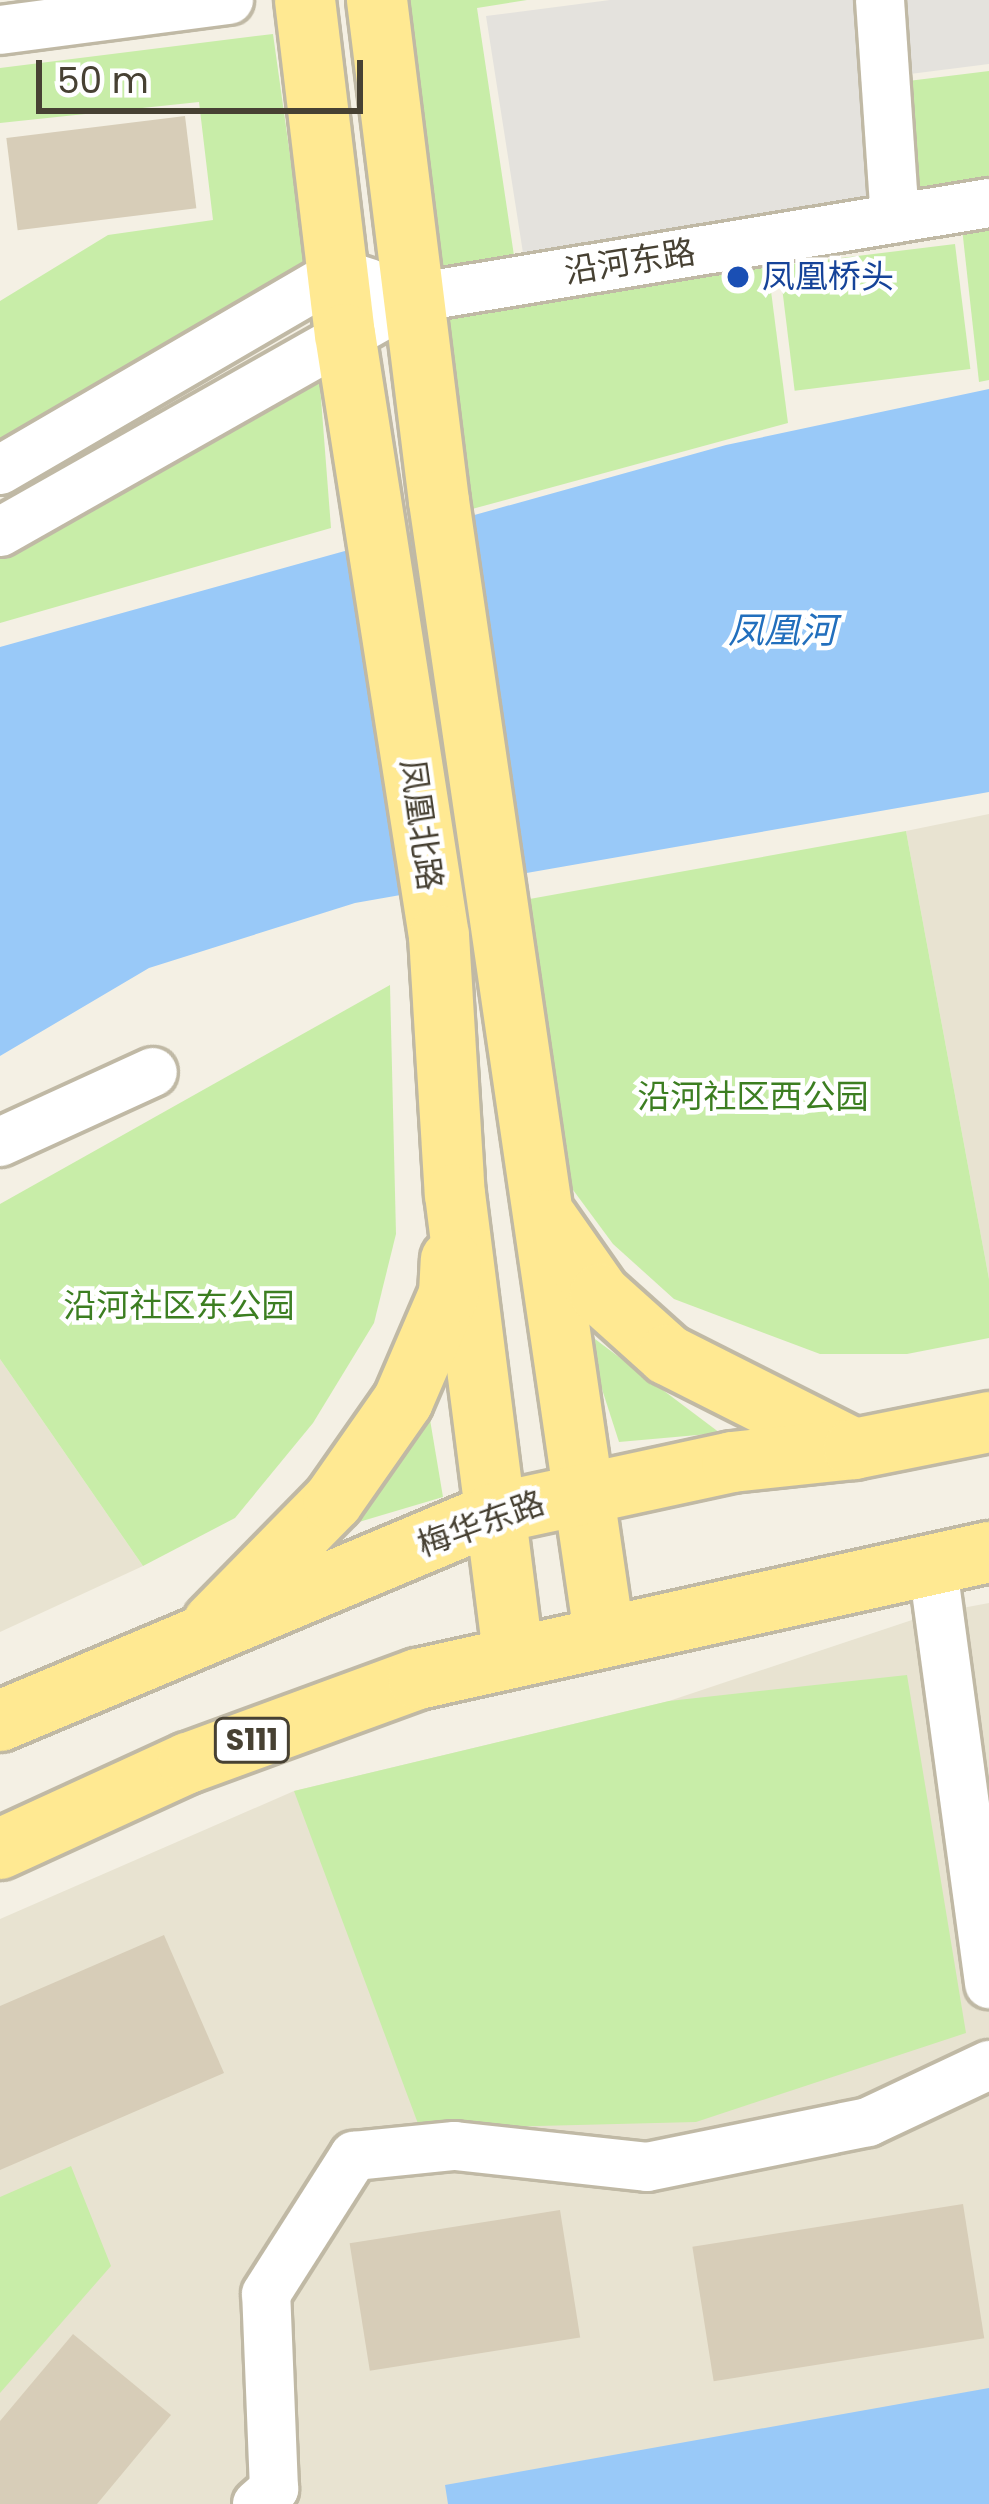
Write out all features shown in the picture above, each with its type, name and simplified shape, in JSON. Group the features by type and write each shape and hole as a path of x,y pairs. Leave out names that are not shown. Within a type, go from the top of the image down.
{"main road":[{"name":"凤凰北路","path":"305,0 344,334 376,508 433,903 455,1194 491,1514 513,1653"},
{"name":"凤凰北路","path":"377,0 439,501 604,1633"},
{"path":"191,1645 333,1501 403,1401 449,1294 455,1194"},
{"path":"539,1207 600,1294 668,1355 854,1449"},
{"name":"梅华东路","path":"0,1721 191,1645 491,1514 583,1490 854,1449 989,1422"},
{"name":"S111","path":"0,1850 188,1763 513,1653 961,1557"}],"street":[{"path":"0,30 229,0"},
{"path":"880,0 895,218"},
{"name":"沿河东路","path":"0,532 414,298 989,202"},
{"path":"0,470 338,273"},
{"name":"沿河东路","path":"338,273 414,298"},
{"path":"0,1142 154,1072"},
{"path":"961,1557 989,1984"},
{"path":"257,2504 274,2488 266,2294 354,2156 455,2146 647,2167 868,2122 989,2065"}],"shaded area":[{"path":"610,0 865,0 879,208 525,266 486,16"},
{"path":"895,0 989,0 989,64 902,75"},
{"path":"989,814 989,1279 906,831"},
{"path":"0,1359 143,1566 0,1632"},
{"path":"989,1603 989,2504 0,2504 0,1919 294,1791 669,1701 930,1614"}],"green space":[{"path":"386,0 527,0 477,8 516,269 421,282"},
{"path":"273,34 310,298 0,461 0,301 108,235 213,220 199,102 0,123 0,68"},
{"path":"989,71 989,191 902,206 900,82"},
{"path":"989,214 989,380 979,382 961,219"},
{"path":"955,244 970,369 795,391 779,266"},
{"path":"766,252 788,423 450,515 424,306"},
{"path":"317,347 331,528 0,623 0,520"},
{"name":"沿河社区西公园","path":"906,831 989,1279 989,1338 907,1354 820,1354 674,1299 613,1244 562,1175 524,900"},
{"name":"沿河社区东公园","path":"390,985 396,1234 374,1323 313,1423 235,1518 143,1566 0,1359 0,1204"},
{"path":"583,1330 720,1433 619,1442"},
{"path":"420,1360 443,1497 342,1527"},
{"path":"907,1675 966,2033 696,2122 420,2129 294,1791 669,1701"},
{"path":"71,2166 111,2266 0,2393 0,2197"}],"water":[{"name":"凤凰河","path":"989,389 989,792 355,903 149,968 0,1056 0,647 726,445"},
{"path":"989,2388 989,2504 448,2504 445,2485"}],"building":[{"path":"185,116 196,208 18,230 6,138"},
{"path":"164,1935 224,2073 0,2170 0,2006"},
{"path":"963,2204 984,2338 714,2381 692,2247"},
{"path":"560,2210 580,2337 370,2371 350,2243"},
{"path":"73,2334 171,2415 97,2504 0,2504 0,2421"}],"place":[{"name":"凤凰桥头","path":"738,277"}]}
